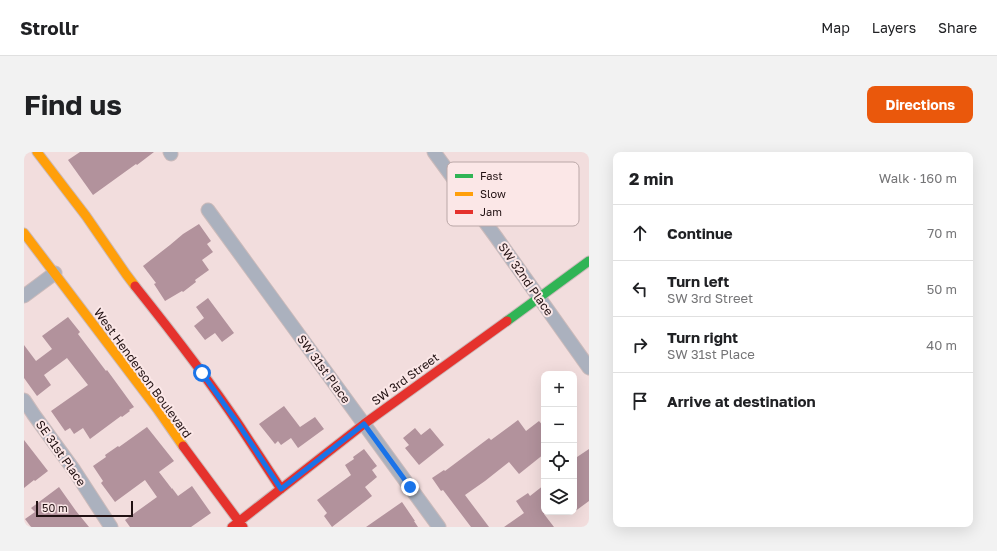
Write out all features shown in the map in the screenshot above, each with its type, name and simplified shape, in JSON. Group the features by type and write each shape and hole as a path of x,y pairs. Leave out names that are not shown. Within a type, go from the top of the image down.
{"street":[{"path":"37,152 86,216 126,274 202,373 239,425 281,489"},
{"name":"SW 32nd Place","path":"434,152 447,170"},
{"name":"SW 31st Place","path":"208,210 439,527"},
{"name":"SW 32nd Place","path":"488,226 589,368"},
{"name":"West Henderson Boulevard","path":"24,233 158,410 238,525"},
{"name":"SW 3rd Street","path":"238,525 364,424 589,261"},
{"path":"24,296 55,273"},
{"name":"SE 31st Place","path":"24,400 74,470 111,527"}],"building":[{"path":"80,152 154,152 93,195 68,160"},
{"path":"199,224 211,241 207,244 213,252 202,260 209,270 195,280 196,282 183,292 182,291 165,301 154,284 156,283 143,266 183,234"},
{"path":"208,298 234,333 222,342 215,333 205,340 194,326 204,318 196,307"},
{"path":"68,317 80,332 78,334 134,407 90,439 83,428 74,434 70,428 65,431 51,411 88,385 67,358 44,375 51,385 37,396 24,378 24,345 36,361 52,349 42,336"},
{"path":"284,406 300,427 315,417 324,429 298,448 291,438 281,445 278,441 275,444 259,424"},
{"path":"518,420 526,431 539,421 541,423 541,456 519,474 509,462 465,495 489,527 471,527 432,478 444,470 445,471 489,438 491,440"},
{"path":"147,427 174,461 159,472 178,496 192,486 211,513 191,527 130,527 125,520 157,497 145,480 115,502 101,483 103,481 93,466 106,457 105,455"},
{"path":"415,428 421,435 430,428 444,445 419,465 405,448 409,445 403,438"},
{"path":"24,440 48,471 24,488"},
{"path":"364,449 377,466 372,470 377,477 365,487 372,496 332,527 324,516 327,513 317,500 351,475 345,465 354,459 353,457"},
{"path":"589,449 589,501 577,510 577,479 577,457"},
{"path":"59,487 89,527 31,527 25,519 35,512 31,508"},
{"path":"541,487 541,515 545,515 554,527 504,527 524,513 516,501 528,493 530,496"},
{"path":"402,502 418,527 366,527"}],"traffic: fast":[{"path":"507,321 589,261"}],"traffic: slow":[{"path":"37,152 86,216 135,286"},
{"path":"24,233 158,410 183,446"}],"traffic: jam":[{"path":"135,286 214,389 281,489"},
{"path":"232,527 364,424 507,321"},
{"path":"183,446 243,527"}],"route":[{"path":"202,373 239,425 281,489 364,424 410,487"}]}
